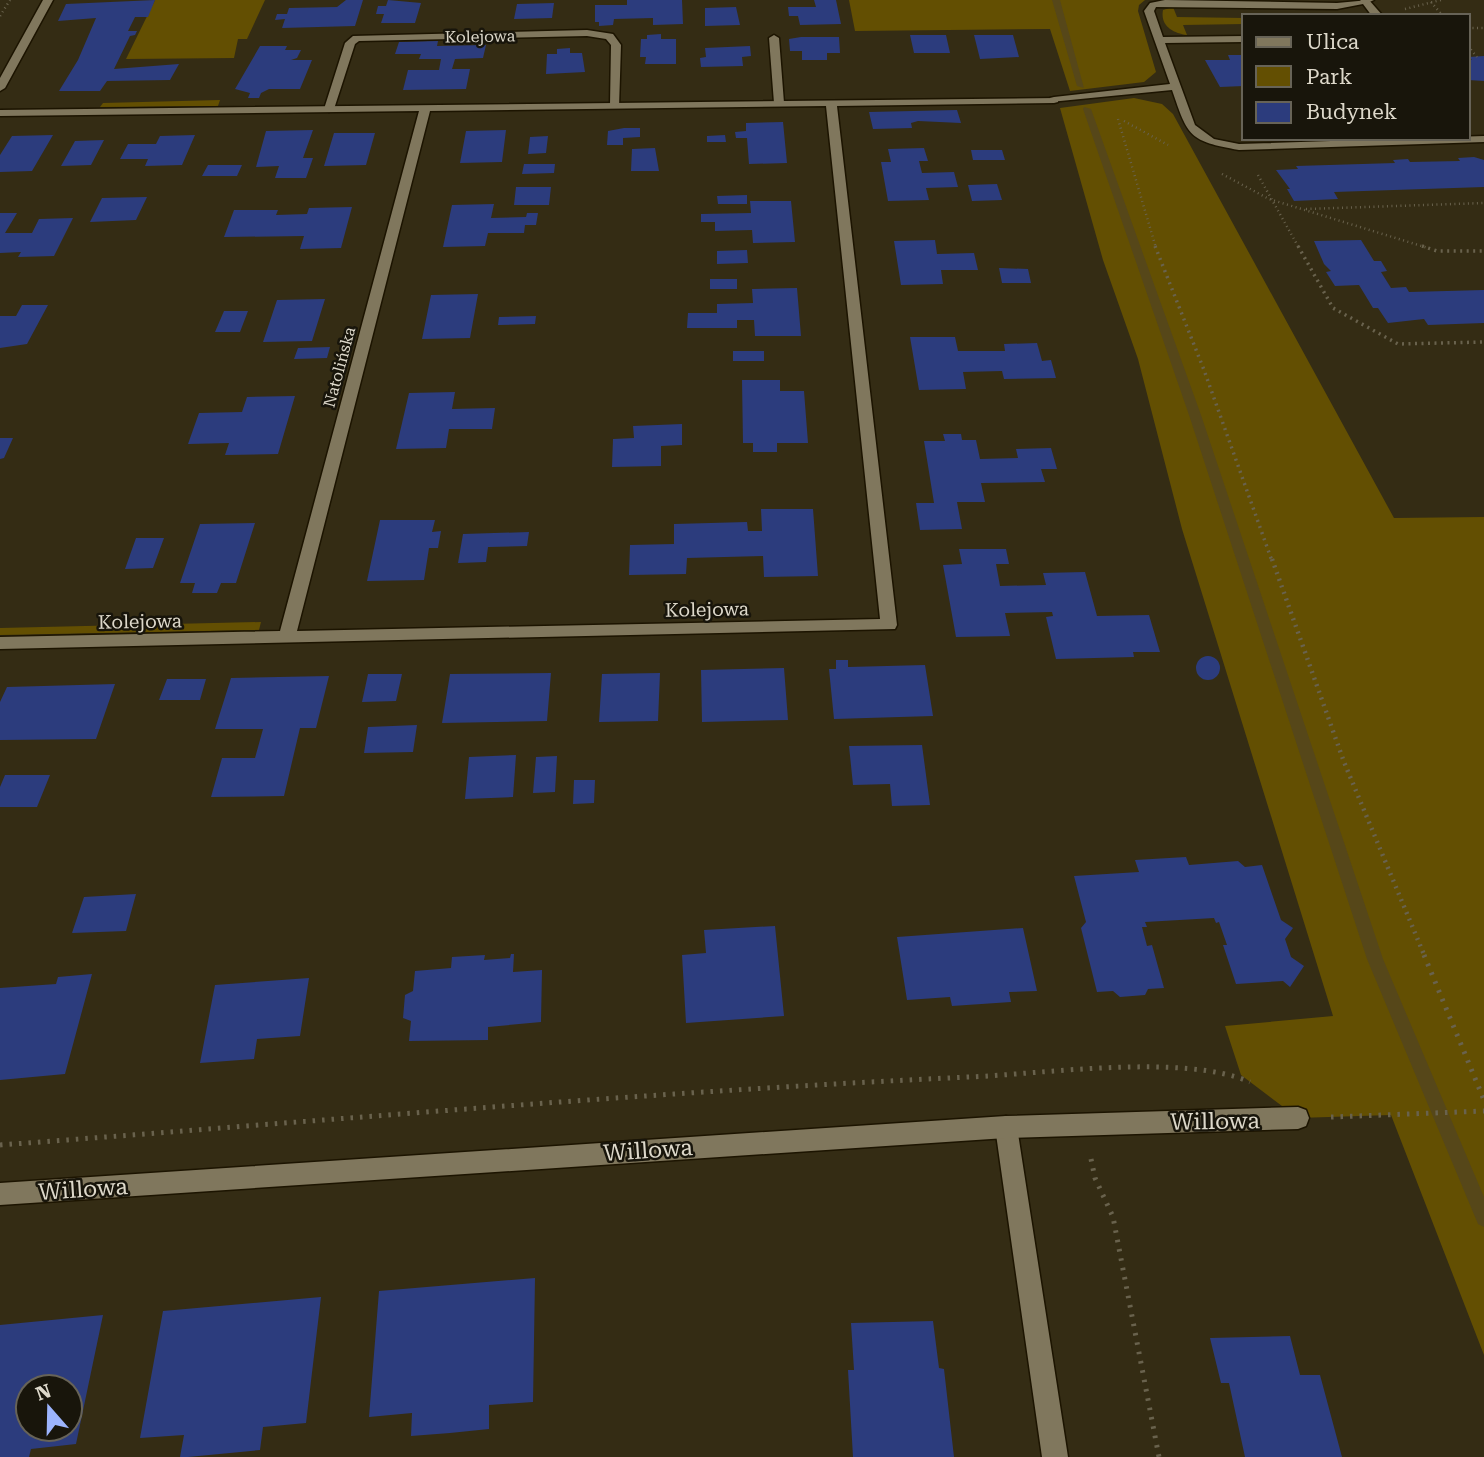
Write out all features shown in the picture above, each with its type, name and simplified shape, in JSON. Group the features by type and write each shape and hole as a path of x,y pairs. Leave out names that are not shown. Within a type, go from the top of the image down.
{"street":[{"path":"0,88 48,0"},
{"path":"1367,1 1337,6 1158,4 1149,11 1174,87 1195,133 1224,145 1441,140"},
{"name":"Kolejowa","path":"328,109 350,43 357,38 587,33 610,36 616,45 615,105"},
{"path":"774,38 779,103"},
{"path":"1160,40 1242,39"},
{"path":"0,113 1054,100 1174,87"},
{"name":"Kolejowa","path":"0,643 889,625 831,103"},
{"name":"Natolińska","path":"287,637 426,107"},
{"name":"Willowa","path":"0,1194 1006,1127 1298,1118"},
{"path":"1006,1127 1055,1457"}],"path":[{"path":"0,16 10,0"},
{"path":"1398,12 1441,0"},
{"path":"1431,2 1441,14"},
{"path":"1470,48 1477,57"},
{"path":"1176,150 1118,118 1158,256 1204,370 1344,762 1484,1100"},
{"path":"1252,164 1269,199 1332,308 1398,344 1479,340 1484,342"},
{"path":"1221,173 1269,199 1437,251 1484,251"},
{"path":"1301,209 1484,203"},
{"path":"0,1145 835,1083 1179,1068 1241,1076 1298,1118 1484,1111"},
{"path":"1073,1073 1081,1124 1096,1178 1113,1217 1159,1457"}],"green space":[{"path":"155,0 265,0 247,39 238,39 234,58 126,59"},
{"path":"849,0 1145,0 1139,5 1138,11 1156,72 1144,82 1070,91 1050,29 855,31"},
{"path":"1173,7 1177,17 1242,18 1242,24 1183,25 1187,35 1169,28 1164,20 1163,10"},
{"path":"1134,98 1162,104 1173,114 1394,518 1484,517 1484,1355 1391,1115 1298,1118 1241,1075 1225,1026 1333,1016 1182,529 1138,359 1103,260 1060,108"},
{"path":"220,100 218,106 100,107 103,103"},
{"path":"261,622 259,630 0,635 0,628"}],"building":[{"path":"155,0 148,17 135,17 128,31 137,31 130,36 114,69 179,64 170,80 107,81 100,91 59,91 78,60 96,18 58,21 66,4"},
{"path":"346,0 363,0 355,26 282,28 285,19 275,20 277,14 287,14 289,8 337,7"},
{"path":"388,0 421,3 415,23 381,23 384,14 376,14 378,6 386,6"},
{"path":"627,0 682,0 683,24 653,25 653,18 614,19 613,25 599,26 599,22 595,22 595,5 627,5"},
{"path":"814,0 836,0 841,24 800,25 798,16 789,16 788,7 816,7"},
{"path":"554,3 552,18 514,19 517,4"},
{"path":"736,7 740,25 705,26 705,8"},
{"path":"661,34 661,39 676,39 676,64 645,64 646,57 640,57 641,39 647,39 647,35"},
{"path":"910,35 946,35 950,53 914,53"},
{"path":"974,35 1013,35 1019,57 980,59"},
{"path":"839,37 840,53 827,53 827,60 802,60 802,51 790,51 789,39"},
{"path":"438,41 437,46 486,45 483,58 455,59 452,69 470,69 466,89 403,90 408,70 439,70 441,59 419,59 421,54 395,54 399,42"},
{"path":"260,46 287,46 285,50 301,50 297,58 291,60 312,60 300,89 269,89 261,93 259,98 248,98 250,93 235,89"},
{"path":"750,46 751,56 742,57 743,66 701,67 700,58 706,57 705,48"},
{"path":"570,48 570,53 582,53 585,72 546,74 547,54 557,54 557,49"},
{"path":"1228,55 1242,56 1242,86 1220,87 1205,60 1230,60"},
{"path":"1484,56 1484,81 1470,80 1470,57"},
{"path":"957,110 961,123 918,121 911,123 912,128 873,129 869,112"},
{"path":"783,122 787,163 749,164 747,138 736,138 735,132 746,131 746,123"},
{"path":"640,128 640,137 623,138 623,145 607,145 608,131"},
{"path":"313,130 303,158 313,158 306,178 275,178 279,166 256,167 266,131"},
{"path":"506,130 502,162 460,163 466,131"},
{"path":"334,133 375,133 366,165 324,166"},
{"path":"53,135 32,171 0,172 0,155 12,136"},
{"path":"195,135 182,165 145,166 148,159 120,159 128,144 156,144 160,136"},
{"path":"725,135 726,142 707,142 707,136"},
{"path":"548,136 546,153 528,154 530,137"},
{"path":"104,140 91,165 61,166 75,141"},
{"path":"655,148 659,171 631,171 632,149"},
{"path":"924,148 928,161 919,161 922,173 954,172 958,187 926,188 929,200 888,201 881,162 891,162 888,149"},
{"path":"971,150 1002,150 1005,160 973,160"},
{"path":"1474,157 1484,160 1484,187 1334,192 1338,199 1294,201 1287,189 1290,189 1276,170 1298,169 1296,166 1395,163 1393,160 1408,159 1410,162 1460,161 1458,158"},
{"path":"524,164 555,164 554,173 522,174"},
{"path":"208,165 242,165 237,176 202,176"},
{"path":"997,184 1002,200 972,201 968,185"},
{"path":"516,187 551,187 549,205 514,205"},
{"path":"747,195 747,204 718,204 717,196"},
{"path":"147,197 136,220 90,222 102,198"},
{"path":"750,201 791,201 795,242 753,243 752,230 715,231 715,222 701,222 701,214 751,213"},
{"path":"494,204 491,218 526,217 527,213 538,213 536,225 525,225 524,233 488,233 485,246 443,247 452,205"},
{"path":"352,207 341,248 300,249 304,236 224,237 234,210 278,210 276,215 307,214 309,208"},
{"path":"0,213 17,213 5,233 32,233 39,219 73,218 54,256 18,257 21,252 0,253"},
{"path":"935,240 937,254 974,253 978,270 941,270 943,284 901,285 894,241"},
{"path":"1361,240 1374,261 1381,261 1387,271 1381,272 1391,288 1406,287 1409,292 1484,290 1484,323 1428,325 1424,319 1388,323 1378,308 1373,308 1359,285 1335,286 1326,272 1331,271 1324,264 1314,241"},
{"path":"747,250 748,263 717,264 717,251"},
{"path":"999,268 1028,269 1031,283 1002,283"},
{"path":"710,279 737,279 737,289 710,289"},
{"path":"797,288 801,336 755,336 754,320 737,320 737,328 687,328 688,313 717,313 717,304 753,303 752,289"},
{"path":"478,294 470,338 422,339 431,295"},
{"path":"325,299 312,341 263,342 277,300"},
{"path":"22,305 48,305 27,344 0,348 0,316 16,316"},
{"path":"224,311 248,311 240,332 215,332"},
{"path":"536,316 535,324 498,325 499,317"},
{"path":"910,337 955,337 958,351 1005,351 1004,344 1037,343 1042,361 1051,360 1056,378 1004,379 1002,371 963,372 966,389 919,390"},
{"path":"330,347 327,358 294,359 298,348"},
{"path":"733,351 764,351 764,361 733,361"},
{"path":"742,380 780,380 780,391 804,391 808,443 777,443 777,452 753,452 753,443 743,443"},
{"path":"455,392 452,409 495,408 492,429 449,429 446,448 396,449 409,393"},
{"path":"295,396 278,454 225,455 229,443 188,444 199,413 242,412 247,397"},
{"path":"682,424 682,445 661,446 661,466 612,467 613,439 634,438 633,426"},
{"path":"943,434 961,434 962,440 976,440 980,459 1018,458 1016,449 1051,448 1057,469 1041,469 1045,482 981,483 985,502 957,502 962,529 920,530 916,503 934,503 924,441 945,441"},
{"path":"0,438 13,438 4,458 0,459"},
{"path":"761,509 813,509 818,576 764,577 763,556 687,558 686,574 629,575 630,545 674,544 674,524 747,522 748,531 762,531"},
{"path":"380,520 435,520 432,532 441,531 438,548 429,548 424,580 367,581"},
{"path":"255,523 236,583 221,583 217,593 192,593 195,583 180,583 200,524"},
{"path":"529,532 527,546 488,547 486,562 458,563 463,534"},
{"path":"136,538 164,538 153,568 125,569"},
{"path":"959,549 1006,549 1009,564 996,564 1000,586 1046,585 1043,573 1085,572 1097,616 1149,615 1160,652 1133,652 1134,657 1056,659 1046,617 1053,616 1052,612 1005,613 1010,636 956,637 943,565 962,564"},
{"path":"1208,656 1219,663 1220,668 1213,679 1208,680 1197,673 1196,668 1203,657"},
{"path":"836,660 848,660 848,667 925,665 933,716 834,719 829,669 836,669"},
{"path":"784,668 788,720 702,722 701,670"},
{"path":"551,673 547,721 442,723 450,674"},
{"path":"660,673 658,721 599,722 602,674"},
{"path":"368,674 402,674 396,701 362,702"},
{"path":"329,676 316,728 300,728 284,796 211,797 222,758 255,758 263,729 215,729 231,678"},
{"path":"167,679 206,679 200,700 159,700"},
{"path":"115,684 96,739 0,740 0,702 7,687"},
{"path":"417,725 413,752 364,753 368,727"},
{"path":"922,745 930,805 892,806 890,784 853,785 849,746"},
{"path":"516,755 513,797 465,799 469,757"},
{"path":"557,756 555,792 533,793 536,757"},
{"path":"5,775 50,775 37,807 0,807 0,787"},
{"path":"574,780 595,780 594,803 573,804"},
{"path":"1186,857 1189,865 1238,861 1245,867 1262,865 1281,920 1293,928 1285,939 1291,957 1304,966 1290,987 1283,981 1236,984 1223,945 1227,945 1219,922 1216,923 1214,918 1145,922 1147,927 1142,927 1147,946 1152,945 1164,988 1148,989 1145,995 1120,997 1113,991 1097,992 1081,928 1086,922 1074,876 1139,872 1135,860"},
{"path":"136,894 126,931 72,933 84,897"},
{"path":"775,926 784,1016 686,1023 682,955 706,953 704,930"},
{"path":"1023,928 1037,991 1009,992 1011,1002 952,1006 950,997 907,1000 897,937"},
{"path":"511,954 514,954 513,972 542,970 541,1022 488,1027 488,1040 409,1041 411,1021 403,1018 405,995 413,991 415,971 451,968 452,957 485,955 484,960 510,958"},
{"path":"92,974 65,1074 0,1080 0,988 56,984 58,977"},
{"path":"309,978 300,1036 257,1039 254,1059 200,1063 215,985"},
{"path":"535,1278 533,1402 489,1405 489,1429 450,1433 411,1436 412,1413 369,1417 379,1291"},
{"path":"321,1297 306,1423 263,1427 260,1450 188,1457 180,1457 184,1435 140,1438 163,1311"},
{"path":"103,1315 84,1406 84,1373 14,1373 14,1443 76,1444 31,1449 29,1457 0,1457 0,1325"},
{"path":"933,1321 939,1368 944,1369 954,1457 853,1457 848,1370 854,1370 851,1323"},
{"path":"1290,1336 1300,1375 1320,1375 1342,1457 1245,1457 1229,1383 1221,1383 1210,1338"}],"waterway":[{"path":"1056,0 1081,86"},
{"path":"1087,109 1195,415 1375,959 1484,1218"}]}
